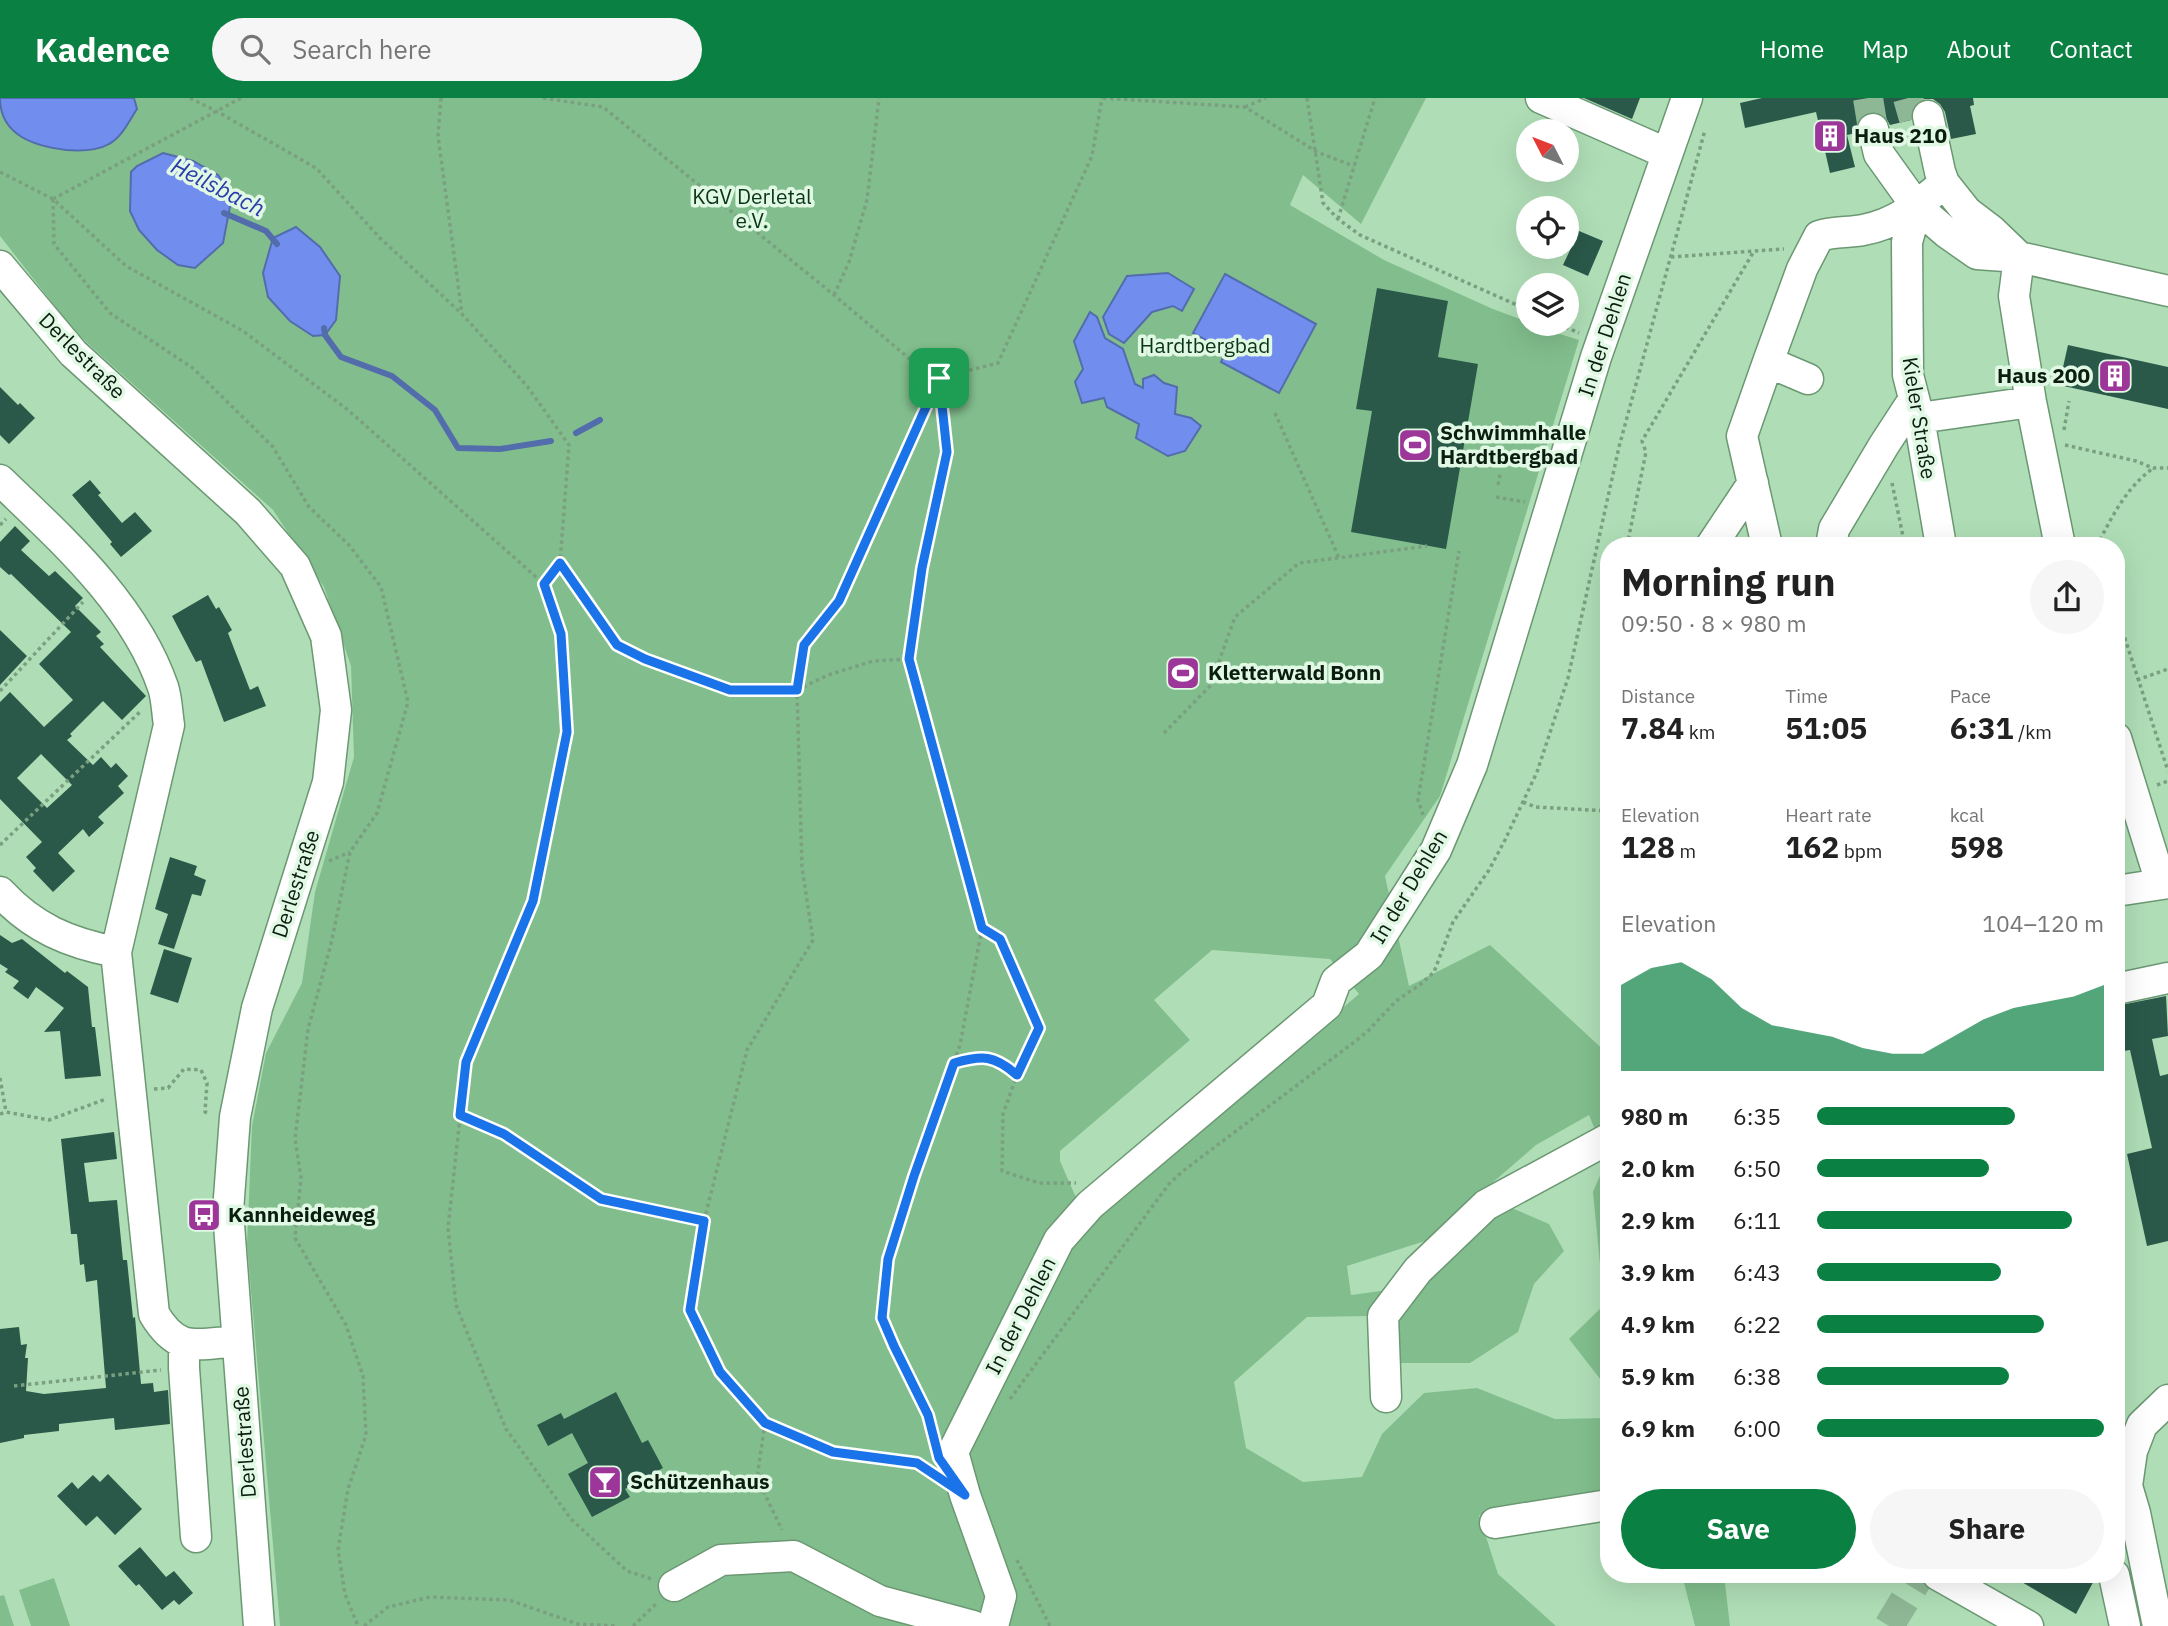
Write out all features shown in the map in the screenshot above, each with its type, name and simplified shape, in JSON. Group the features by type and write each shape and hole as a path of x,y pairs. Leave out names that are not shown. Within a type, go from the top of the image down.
{"street":[{"path":"1541,98 1666,153"},
{"name":"In der Dehlen","path":"993,1626 1001,1596 965,1495 953,1452 1059,1240 1090,1205 1327,1004 1336,981 1369,955 1436,850 1472,765 1596,357 1687,98"},
{"path":"2019,257 1967,212 1942,178 1931,168 1900,122 1909,198 1947,233 1977,254 2019,257 2168,291"},
{"path":"1765,537 1742,436 1809,254 1819,236 1835,231 1861,231 1887,224 1909,198 1942,178"},
{"name":"Kieler Straße","path":"1909,198 1908,374 1939,537"},
{"path":"2019,257 2014,296 2031,402 2058,537"},
{"name":"Derlestraße","path":"0,266 73,353 248,512 295,566 326,636 336,710 328,782 257,1008 235,1117 228,1211 259,1626"},
{"path":"1768,362 1808,379"},
{"path":"1833,537 1834,529 1884,445 1916,409 2031,402"},
{"path":"0,480 102,583 140,638 164,689 169,725 116,952 154,1314 184,1356 196,1537"},
{"path":"1719,537 1753,484"},
{"path":"2125,765 2165,883 2125,890"},
{"path":"0,892 40,926 80,945 116,952"},
{"path":"2125,987 2168,978"},
{"path":"1387,1396 1383,1315 1418,1269 1486,1205 1600,1143"},
{"path":"184,1356 237,1341"},
{"path":"2125,1476 2142,1425 2168,1400"},
{"path":"2125,1498 2158,1626"},
{"path":"1495,1523 1600,1506"},
{"path":"674,1586 721,1560 794,1556 880,1601 973,1626"},
{"path":"1952,1583 2028,1626"},
{"path":"2116,1583 2125,1626"}],"path":[{"path":"190,98 316,168 380,238 462,314 527,386 569,445 560,563 544,584"},
{"path":"53,199 241,98"},
{"path":"440,98 438,136 462,314"},
{"path":"543,98 603,107 932,377 939,378 998,363 1092,156 1101,98 1245,107 1266,98"},
{"path":"834,295 849,262 867,200 879,98"},
{"path":"1307,98 1323,203 1338,219 1360,235 1516,305"},
{"path":"1338,219 1375,98"},
{"path":"1245,107 1317,152 1354,166"},
{"path":"0,172 53,199 125,266 243,331 348,410 544,584 561,634 567,732 533,901 466,1062 448,1228 456,1305 506,1429 571,1519 627,1571 674,1586 633,1626"},
{"path":"1671,257 1798,248 1809,254"},
{"path":"1629,537 1646,452 1642,440 1755,251"},
{"path":"934,1436 928,1415 882,1318 888,1259 960,1045 982,928 909,659 922,568 947,452 939,378"},
{"path":"939,378 839,601 804,645 797,690 802,867 813,940 747,1050 704,1221 690,1310 720,1372 765,1423 833,1452 917,1463 965,1495"},
{"path":"1275,413 1339,558"},
{"path":"2040,444 2061,444 2136,461 2153,468 2168,468"},
{"path":"2101,537 2138,479 2153,468"},
{"path":"1498,485 1500,474"},
{"path":"1892,483 1903,537"},
{"path":"1164,733 1210,686 1235,617 1298,563 1427,545"},
{"path":"1436,850 1418,800 1459,551"},
{"path":"560,563 617,645 645,659 730,690 797,690 828,675 873,661 909,659"},
{"path":"0,691 102,583"},
{"path":"2125,641 2168,771"},
{"path":"2137,680 2168,669"},
{"path":"0,845 164,689"},
{"path":"1523,803 1536,807 1600,811"},
{"path":"982,928 1000,939 1039,1028 1017,1075 1003,1114 1002,1171 1040,1183 1076,1183"},
{"path":"954,1063 975,1057 994,1059 1007,1065 1017,1075"},
{"path":"0,1114 6,1112 49,1120 130,1089 168,1088 184,1069 201,1070 207,1083 205,1112 235,1117"},
{"path":"0,1077 6,1112"},
{"path":"460,1115 504,1134 601,1199 704,1221"},
{"path":"14,1386 184,1356"},
{"path":"765,1423 757,1478 794,1556"},
{"path":"364,1626 388,1607 430,1597 509,1600 578,1624 616,1626"}],"green space":[{"path":"0,98 1426,98 1361,224 1303,175 1290,205 1384,260 1516,318 1516,336 1566,336 1579,340 1440,796 1385,876 1409,986 1490,945 1600,1047 1600,1142 1589,1115 1536,1145 1425,1241 1347,1266 1351,1295 1417,1286 1505,1205 1549,1224 1564,1251 1534,1284 1518,1332 1470,1363 1400,1363 1395,1333 1370,1316 1307,1317 1234,1382 1246,1448 1303,1482 1362,1477 1382,1434 1424,1393 1477,1388 1555,1419 1600,1418 1600,1497 1479,1515 1498,1574 1556,1626 280,1626 247,1244 252,1126 266,1053 302,983 315,892 354,757 351,666 324,587 273,510 75,332 0,236","holes":["1212,950 1330,959 1359,994 1088,1225 1060,1161 1060,1151 1190,1040 1154,1000"]},
{"path":"1600,1176 1600,1264 1593,1192"},
{"path":"1600,1309 1600,1379 1569,1339"},
{"path":"54,1578 70,1626 31,1626 19,1590"},
{"path":"1684,1583 1725,1583 1730,1626 1695,1626"},
{"path":"4,1595 14,1626 0,1626 0,1596"}],"water":[{"path":"0,98 134,98 137,109 121,133 109,144 94,149 66,150 43,146 21,137 6,122"},
{"path":"163,153 193,161 218,175 232,196 223,243 195,268 178,265 157,250 139,230 130,211 131,172"},
{"path":"296,227 320,247 340,276 336,320 325,335 313,336 290,321 268,297 263,273 273,238"},
{"path":"1168,273 1194,289 1182,311 1173,306 1152,312 1124,343 1109,334 1103,317 1127,276"},
{"path":"1225,274 1316,324 1279,393 1221,362 1226,351 1193,333"},
{"path":"1090,312 1097,317 1105,338 1123,349 1135,384 1143,388 1143,379 1154,375 1164,383 1177,387 1175,414 1191,418 1201,426 1185,451 1168,456 1136,438 1139,424 1107,407 1104,398 1082,403 1075,382 1083,369 1074,341"}],"building":[{"path":"1584,98 1640,98 1632,119"},
{"path":"1762,98 1973,98 1974,105 1970,106 1976,134 1951,139 1945,112 1933,99 1924,99 1916,104 1911,111 1911,120 1890,125 1879,113 1868,112 1857,123 1856,133 1847,135 1855,167 1830,173 1816,112 1745,128 1740,103"},
{"path":"1579,231 1603,241 1588,276 1563,265 1566,259 1579,259"},
{"name":"Schwimmhalle Hardtbergbad","path":"1377,288 1448,301 1438,357 1478,364 1446,549 1351,532 1372,411 1356,409"},
{"name":"Haus 200","path":"2068,345 2168,367 2168,409 2059,385"},
{"path":"0,387 35,418 9,444 0,435"},
{"path":"90,480 101,493 98,495 122,523 135,512 152,531 121,557 110,544 112,542 72,495"},
{"path":"15,526 30,541 21,550 49,576 55,571 83,598 75,606 101,632 96,636 104,644 100,647 146,696 122,720 103,701 67,740 93,765 101,757 111,768 116,763 128,776 118,786 124,793 98,817 104,823 89,837 83,829 58,853 75,871 53,892 33,871 36,868 26,857 42,842 0,799 0,702 10,692 44,727 73,700 39,664 71,632 11,574 0,567 0,542","holes":["41,754 72,785 47,808 17,778"]},
{"path":"208,595 216,609 219,607 232,630 228,633 250,690 258,686 266,706 224,722 201,660 196,662 172,616"},
{"path":"0,630 27,656 0,685"},
{"path":"170,857 197,866 194,875 206,880 201,896 192,894 174,949 158,944 168,914 155,909"},
{"path":"0,935 12,943 22,939 65,973 67,971 88,987 101,1076 65,1079 60,1031 44,1032 64,1008 36,987 28,999 13,988 19,981 5,972 8,969 0,964"},
{"path":"164,949 192,958 178,1003 150,994"},
{"path":"2166,996 2168,1036 2152,1039 2160,1076 2168,1074 2168,1241 2147,1246 2127,1154 2152,1148 2130,1050 2125,1051 2125,1004"},
{"path":"114,1132 117,1159 84,1163 89,1202 117,1200 123,1260 127,1260 133,1318 135,1317 141,1384 153,1383 154,1392 168,1390 170,1424 115,1430 114,1418 59,1424 59,1431 24,1435 24,1438 0,1443 0,1329 19,1327 21,1345 27,1344 26,1391 44,1394 106,1388 97,1280 86,1282 84,1264 80,1265 77,1234 71,1234 61,1139"},
{"path":"616,1392 642,1443 648,1440 663,1468 625,1489 630,1497 592,1517 568,1474 588,1463 572,1433 548,1446 537,1425 561,1413 564,1419"},
{"path":"108,1474 142,1509 115,1535 97,1516 86,1526 57,1496 72,1482 78,1489 93,1475 100,1482"},
{"path":"140,1547 166,1577 174,1571 193,1593 179,1605 174,1600 162,1610 139,1584 136,1586 118,1566"},
{"path":"2024,1583 2093,1583 2076,1614"}],"waterway":[{"name":"Heilsbach","path":"224,213 266,231 277,244"},
{"name":"Heilsbach","path":"324,328 325,335 341,357 392,376 435,410 458,448 500,449 551,441"},
{"name":"Heilsbach","path":"576,433 600,420"}],"tunnel":[{"path":"1868,98 1873,129"},
{"path":"1908,98 1914,119"},
{"path":"1889,1626 1915,1583"}],"place":[{"name":"Haus 210","path":"1830,136"},
{"name":"Haus 200","path":"2115,376"},
{"name":"Schwimmhalle Hardtbergbad","path":"1415,445"},
{"name":"Kletterwald Bonn","path":"1183,673"},
{"name":"Kannheideweg","path":"204,1215"},
{"name":"Schützenhaus","path":"605,1482"}],"route":[{"path":"939,378 947,452 922,568 909,659 982,928 1000,939 1039,1028 1017,1075 1007,1065 994,1059 975,1057 954,1063 888,1259 882,1318 928,1415 939,1458 965,1495 917,1463 833,1452 765,1423 720,1372 690,1310 704,1221 601,1199 504,1134 460,1115 466,1062 533,901 567,732 561,634 544,584 560,563 617,645 645,659 730,690 797,690 804,645 839,601 939,378"}],"park label":[{"name":"KGV Derletal e.V.","path":"752,209"},
{"name":"Hardtbergbad","path":"1205,346"}]}
